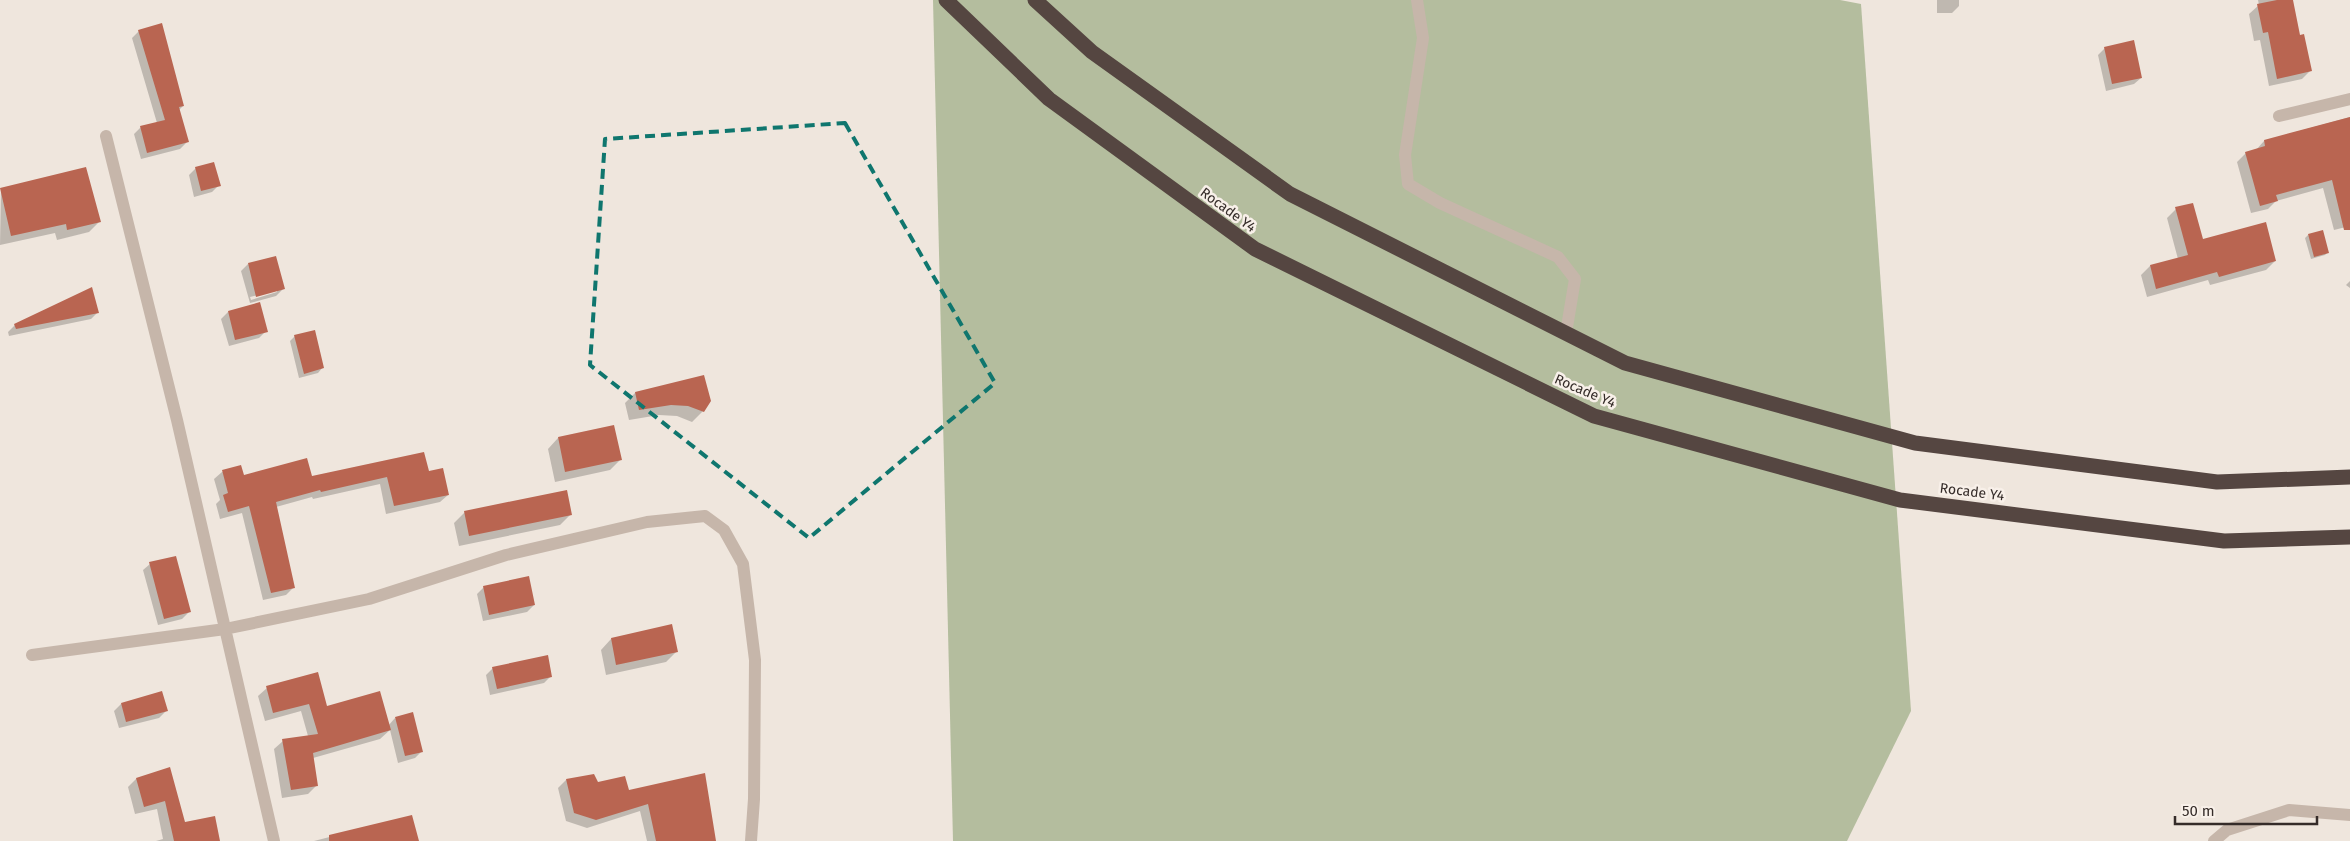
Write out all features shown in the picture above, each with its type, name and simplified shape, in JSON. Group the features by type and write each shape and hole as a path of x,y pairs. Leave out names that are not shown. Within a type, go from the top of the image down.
{"highway":[{"name":"Rocade Y4","path":"946,0 1049,100 1255,250 1594,416 1900,500 2224,541 2350,537"},
{"path":"1035,0 1092,52 1290,194 1625,363 1915,443 2217,482 2350,477"}],"street":[{"path":"1417,0 1423,38 1405,155 1408,184 1440,203 1558,257 1575,279 1566,333"},
{"path":"2279,116 2350,99"},
{"path":"106,136 177,420 274,841"},
{"path":"32,655 225,629 369,599 525,551 647,522 705,516 724,530 743,564 755,660 754,799 751,841"},
{"path":"2214,841 2227,830 2289,810 2350,815"}],"highlighted area":[{"path":"845,123 995,383 809,538 590,365 605,139"}],"green space":[{"path":"933,0 1840,0 1861,4 1911,711 1847,841 953,841"}],"building":[{"path":"2277,0 2293,0 2300,35 2304,34 2312,71 2277,79 2268,32 2263,33 2257,4"},
{"path":"162,23 184,106 179,107 189,142 147,153 140,126 165,120 138,30"},
{"path":"2134,40 2142,78 2112,84 2104,47"},
{"path":"2350,117 2350,230 2344,230 2332,180 2276,195 2278,201 2260,206 2245,152 2265,146 2264,140"},
{"path":"214,162 221,186 201,191 195,167"},
{"path":"86,167 101,222 67,230 66,224 11,236 0,188"},
{"path":"2193,203 2203,239 2266,222 2276,261 2219,277 2217,272 2156,289 2150,265 2188,255 2175,207"},
{"path":"2323,230 2329,253 2314,257 2308,234"},
{"path":"276,256 285,289 256,297 248,263"},
{"path":"92,287 99,313 16,329 14,324"},
{"path":"260,302 268,332 235,340 228,311"},
{"path":"315,330 324,368 304,374 294,335"},
{"path":"704,375 711,401 704,412 688,406 671,405 639,410 635,392"},
{"path":"614,425 622,460 565,472 558,437"},
{"path":"424,452 429,471 443,468 449,495 394,506 387,477 321,492 320,490 276,502 295,588 271,593 249,506 228,512 223,495 228,493 222,470 241,465 244,475 307,458 312,476"},
{"path":"567,490 572,515 469,536 464,511"},
{"path":"176,556 191,612 164,619 149,562"},
{"path":"529,576 535,605 489,615 483,586"},
{"path":"672,624 678,652 616,665 611,638"},
{"path":"548,655 552,677 497,689 492,667"},
{"path":"318,672 327,706 380,691 391,730 313,753 318,786 291,790 282,739 318,734 309,704 273,713 266,686"},
{"path":"162,691 168,711 126,722 121,703"},
{"path":"413,712 423,752 405,756 395,717"},
{"path":"170,767 185,822 215,816 220,841 174,841 165,801 144,807 136,778"},
{"path":"705,773 716,841 656,841 648,804 596,820 574,813 566,779 594,774 598,782 625,776 629,790"},
{"path":"412,815 419,841 329,841 329,835"}]}
